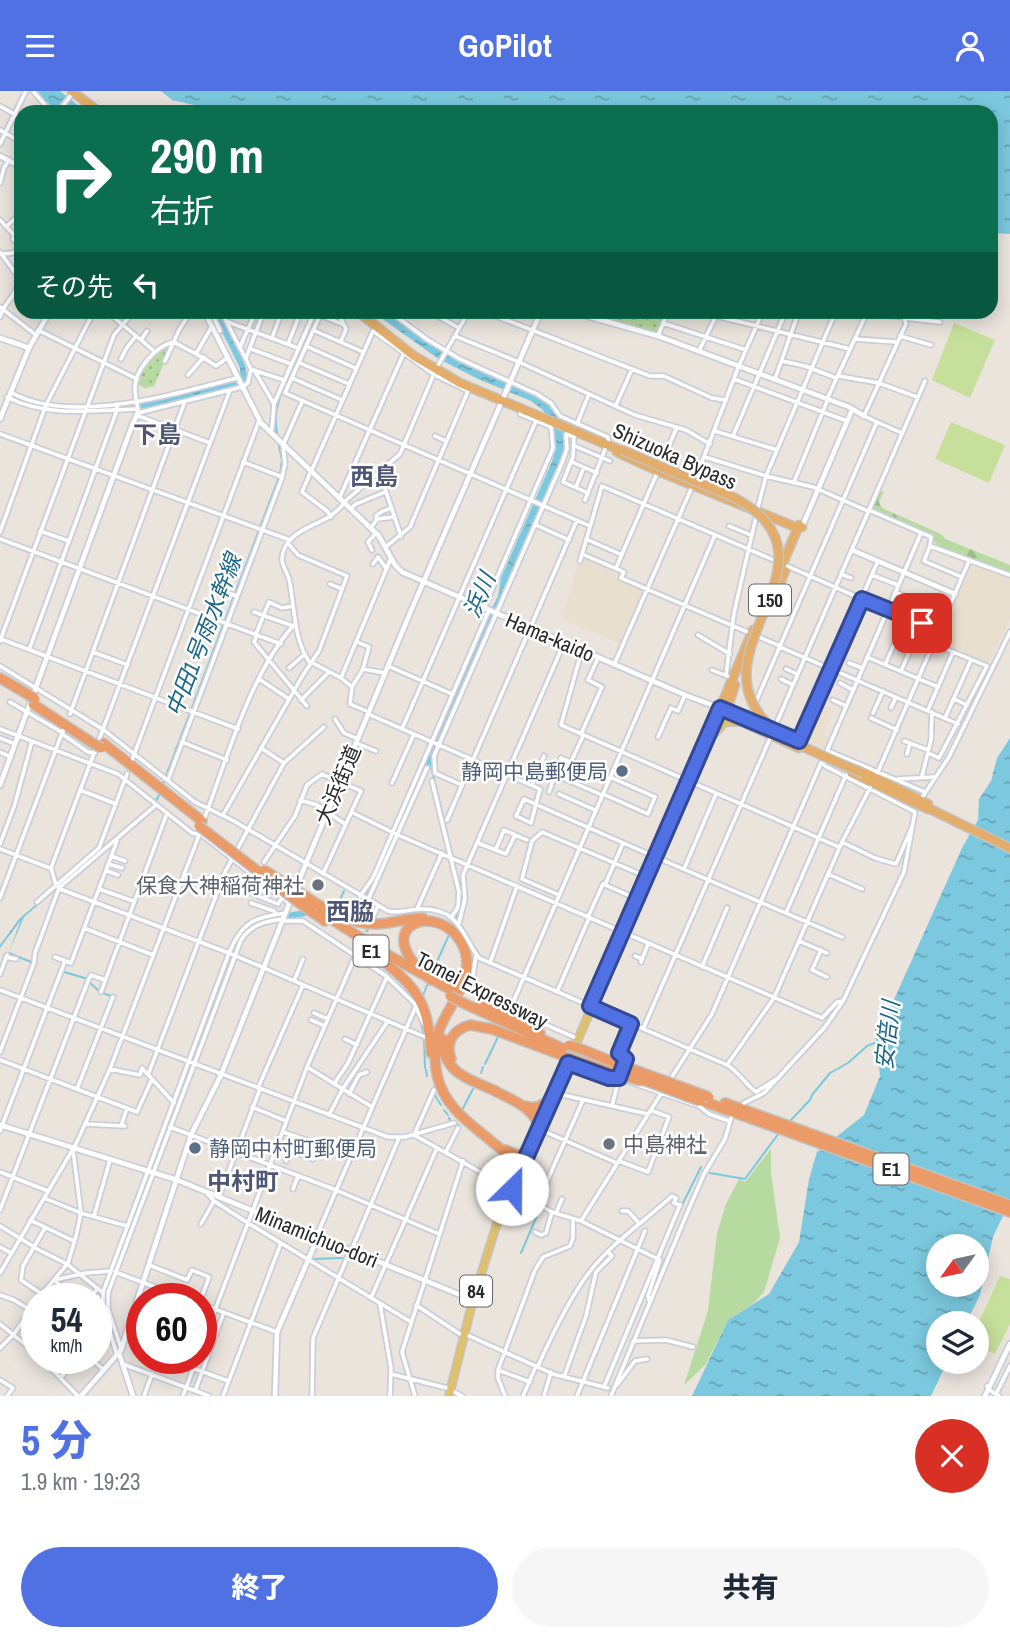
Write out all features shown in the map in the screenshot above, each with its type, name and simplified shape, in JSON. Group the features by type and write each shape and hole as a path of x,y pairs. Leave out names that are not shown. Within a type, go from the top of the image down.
{"highway":[{"path":"73,92 90,105"},
{"path":"73,92 93,105"},
{"name":"Shizuoka Bypass","path":"369,319 406,350 472,389 504,397 750,507 765,521 775,541 778,559 778,576 747,656 746,677 750,696 760,715 776,731 930,807"},
{"name":"Shizuoka Bypass","path":"504,397 522,410 547,418"},
{"name":"150","path":"590,437 800,526 755,635 731,679 721,710"},
{"name":"Tomei Expressway","path":"0,678 30,702"},
{"name":"150","path":"731,679 728,706 730,710 770,733 799,741 824,757"},
{"name":"Tomei Expressway","path":"0,685 92,739 99,748 162,792 200,827 297,899 428,981"},
{"name":"150","path":"721,710 743,717"},
{"name":"150","path":"721,710 1010,846"},
{"name":"Tomei Expressway","path":"200,827 264,866 297,899"},
{"path":"319,911 356,922 375,924 428,918 443,922 454,929 467,949 470,971 444,1031 443,1054 458,1074 496,1091"},
{"name":"Tomei Expressway","path":"319,911 376,955 464,1000 619,1072 661,1089 707,1100"},
{"path":"428,981 411,961 403,945 405,934 416,922 436,922 450,930 459,939 465,952 465,977 440,1029 436,1066 441,1086 455,1111 508,1155 514,1177 512,1189"},
{"path":"376,955 405,980 429,1026 431,1061 437,1087 453,1113 481,1133"},
{"path":"540,1129 532,1114 461,1071 450,1058 450,1040 464,1027 477,1025 573,1052"},
{"name":"Tomei Expressway","path":"619,1072 1010,1205"},
{"path":"516,1103 529,1108 540,1107 555,1092"},
{"name":"Tomei Expressway","path":"748,1114 1010,1212"},
{"path":"492,1142 513,1154 528,1153"}],"main road":[{"name":"84","path":"690,783 714,734 721,710"},
{"name":"84","path":"450,1393 462,1334 498,1220 721,710"},
{"path":"714,734 722,723 731,721 770,733"},
{"name":"84","path":"624,933 646,877 657,857"}],"street":[{"path":"19,91 26,92"},
{"path":"33,91 45,105"},
{"path":"0,106 14,114 2,131 0,144"},
{"path":"0,156 14,163"},
{"path":"0,183 9,160"},
{"path":"0,220 14,235"},
{"path":"8,226 14,220"},
{"path":"1,253 14,269"},
{"path":"0,317 1,308 14,295"},
{"path":"17,319 37,333 137,380"},
{"path":"0,419 29,348 45,319"},
{"path":"0,532 46,407 90,319"},
{"path":"115,319 155,352"},
{"path":"128,319 114,335 0,640 238,729"},
{"path":"165,361 187,319"},
{"path":"207,319 259,421 387,546 391,558 341,678"},
{"path":"215,319 220,331"},
{"path":"240,347 252,319"},
{"path":"246,358 261,319"},
{"path":"272,338 279,319"},
{"path":"288,344 298,319"},
{"path":"270,433 274,404 311,319"},
{"path":"318,319 285,393 590,526"},
{"path":"332,319 344,325"},
{"path":"340,342 346,329 341,319"},
{"path":"400,319 428,340 472,365 544,398 560,416 608,437 585,500"},
{"path":"443,319 459,328"},
{"path":"352,687 311,662 305,654 294,625 289,578 282,560 289,542 298,534 331,517 342,502 400,454 436,370 464,319"},
{"path":"503,319 650,376 664,376 712,398 726,400"},
{"name":"大浜街道","path":"149,1265 191,1135 221,1075 284,918 297,899 306,862 327,811 537,319"},
{"path":"597,319 658,336 739,365 827,399 902,433"},
{"path":"658,336 665,319"},
{"path":"699,351 714,319"},
{"path":"733,319 850,349"},
{"path":"614,665 705,457 739,365 760,319"},
{"path":"733,436 783,319"},
{"path":"775,379 797,319"},
{"path":"712,670 731,679 733,626 766,476 832,319"},
{"path":"794,482 863,319"},
{"path":"864,416 906,324 905,319"},
{"path":"914,319 940,322"},
{"path":"226,321 298,348"},
{"path":"226,321 274,404"},
{"path":"663,323 746,350"},
{"path":"197,352 211,328"},
{"path":"313,330 363,352"},
{"path":"141,340 147,331"},
{"path":"331,517 302,492 373,331 403,355 424,368 436,370 468,391 410,527 387,546"},
{"path":"121,359 136,336"},
{"path":"455,336 635,415 677,427 710,444"},
{"path":"900,336 931,345"},
{"path":"0,338 29,348"},
{"path":"855,339 896,342"},
{"path":"0,785 138,412 135,391 137,380 155,352 174,342 192,353 197,352 216,366 227,358"},
{"path":"306,346 356,368"},
{"path":"250,348 291,364"},
{"path":"342,502 403,355"},
{"path":"188,375 204,357"},
{"path":"782,361 838,377 879,383 917,397"},
{"path":"299,362 349,384"},
{"path":"616,405 632,369"},
{"path":"8,395 31,408 138,412 242,387 250,379 252,370"},
{"path":"252,370 284,380"},
{"path":"85,408 137,403 237,378"},
{"path":"292,378 342,400"},
{"path":"734,379 847,421"},
{"path":"643,1029 925,381"},
{"path":"230,390 99,748 51,868 59,887 235,955 425,1037"},
{"path":"577,424 589,394"},
{"path":"71,711 186,400"},
{"path":"167,779 232,594 239,586 269,505 276,495 285,464 283,445 302,401"},
{"path":"29,650 117,404"},
{"path":"462,785 435,773 436,743 452,694 554,443 551,427 520,414 522,410"},
{"path":"800,526 852,410"},
{"path":"138,412 174,430 210,443"},
{"path":"132,760 259,421"},
{"path":"402,729 536,421"},
{"path":"743,717 780,646 877,422"},
{"path":"616,568 677,427"},
{"path":"715,431 777,450"},
{"path":"0,434 261,530 289,542 298,555 347,576 318,651 223,815"},
{"path":"360,896 373,878 463,691 565,456 566,435 574,437 575,446 572,462 563,482"},
{"path":"435,436 446,441"},
{"path":"575,446 610,461"},
{"path":"705,457 817,488 931,537 924,561 962,577"},
{"path":"243,462 280,476"},
{"path":"280,462 285,464"},
{"path":"572,462 597,473"},
{"path":"576,487 584,467"},
{"path":"379,471 401,535"},
{"path":"555,478 588,493"},
{"path":"274,483 279,485"},
{"path":"580,561 602,487 939,631"},
{"path":"350,509 386,491"},
{"path":"270,493 276,495"},
{"path":"371,529 376,516 391,508"},
{"path":"377,519 394,517"},
{"path":"447,820 577,520"},
{"path":"535,525 569,540"},
{"path":"729,526 751,535"},
{"path":"40,531 69,541"},
{"path":"372,550 368,542 376,533"},
{"path":"581,1221 661,1089 712,1014 921,533"},
{"path":"511,1007 715,535"},
{"path":"0,539 281,644"},
{"path":"586,539 622,555"},
{"path":"930,546 1010,575"},
{"path":"852,550 955,594"},
{"path":"582,554 624,572 621,578 958,724"},
{"path":"373,564 378,557 387,569"},
{"name":"Hama-kaido","path":"391,558 402,572 423,582 721,710"},
{"path":"799,741 878,561"},
{"path":"878,773 969,561"},
{"path":"841,574 851,578"},
{"path":"872,575 898,585"},
{"path":"330,584 342,589"},
{"path":"895,592 946,614"},
{"path":"293,606 282,608 269,602 254,642 307,706"},
{"path":"254,612 294,625"},
{"path":"885,665 906,617"},
{"path":"901,671 922,623"},
{"path":"0,1273 73,1148 110,1069 209,809 248,697 294,625"},
{"path":"824,757 830,750 924,794 956,744 1010,632"},
{"path":"698,635 730,654"},
{"path":"356,642 369,647 363,669 352,687 350,704 540,789 536,804 531,823 516,816 524,799 536,804 709,880 842,937"},
{"path":"452,918 465,901 462,879 564,643"},
{"path":"904,741 939,758 986,666 934,644"},
{"path":"582,650 561,725 839,848"},
{"path":"93,652 128,665"},
{"path":"922,776 928,752 930,711 953,652"},
{"path":"289,668 305,654"},
{"path":"867,657 938,687"},
{"path":"571,762 603,687 588,680 598,658"},
{"path":"946,718 971,660"},
{"path":"849,663 862,668"},
{"path":"0,666 104,730 195,802 275,844 360,896 391,912 433,910 452,918 470,940 476,954 473,978 475,984 573,1052"},
{"path":"388,666 452,694"},
{"path":"363,669 385,673"},
{"path":"786,669 797,674"},
{"path":"301,700 330,672"},
{"path":"259,679 289,699"},
{"path":"781,679 793,685"},
{"path":"840,683 853,690"},
{"path":"455,687 463,691"},
{"path":"883,691 872,715 897,730"},
{"path":"658,737 671,708 678,711 684,695"},
{"path":"891,708 895,697"},
{"path":"954,698 967,705"},
{"path":"833,700 846,706"},
{"path":"10,702 30,702 88,752 99,748"},
{"path":"335,719 344,733 376,751"},
{"path":"148,1075 219,890 248,829 284,763 324,727"},
{"path":"0,729 118,774 192,833 200,827"},
{"path":"0,898 63,731"},
{"path":"392,783 414,734"},
{"path":"0,738 15,744"},
{"path":"181,740 227,760"},
{"path":"32,741 0,846 51,868"},
{"path":"907,754 910,743"},
{"path":"261,748 284,763"},
{"path":"0,753 10,757"},
{"path":"532,785 544,756"},
{"path":"744,1103 760,1096 831,1020 843,1001 904,872 916,810 846,775 824,757"},
{"path":"549,792 561,758 655,797 648,814 565,779"},
{"path":"368,900 427,768"},
{"path":"0,1052 59,887 99,848 127,774"},
{"path":"264,866 295,815 307,785 322,774 361,791 323,874"},
{"path":"786,913 846,775"},
{"path":"896,780 934,777"},
{"path":"432,781 453,858 461,907 458,924"},
{"path":"727,1065 774,998 839,848 870,788"},
{"path":"80,790 116,804"},
{"path":"559,794 595,810"},
{"path":"684,869 716,794"},
{"path":"300,800 317,804 345,824"},
{"path":"37,902 117,840 155,804"},
{"path":"351,812 398,835 822,1019 837,1002 843,1001"},
{"path":"101,992 167,813"},
{"path":"842,842 875,858 895,864 913,825"},
{"path":"200,827 233,859 282,898 297,899"},
{"path":"496,849 504,830 527,840"},
{"path":"559,895 522,879 532,841 542,832 646,877"},
{"path":"478,843 506,854 515,835"},
{"path":"55,957 71,963 117,840"},
{"path":"556,992 624,843"},
{"path":"418,909 442,853"},
{"path":"111,856 125,861"},
{"path":"108,864 122,868"},
{"path":"106,870 118,875"},
{"path":"828,874 862,889"},
{"path":"203,883 219,890"},
{"path":"605,885 637,899"},
{"path":"490,963 517,886"},
{"path":"99,889 134,901"},
{"path":"253,894 278,904 282,898"},
{"path":"459,901 465,901"},
{"path":"251,902 284,918 303,921 387,977 418,1005 425,1032"},
{"path":"373,917 378,906"},
{"path":"702,967 727,908"},
{"path":"113,1271 127,1226 170,1127 229,953 238,934 247,925 258,918 276,914"},
{"path":"109,1283 174,1103 243,936 264,922 284,918"},
{"path":"84,928 153,955"},
{"path":"799,941 827,953"},
{"path":"635,956 641,960 648,943"},
{"path":"821,950 812,970 827,977"},
{"path":"217,1304 307,1067 356,954"},
{"path":"476,954 490,963 727,1065 756,1092 778,1078"},
{"path":"0,974 7,956 16,959"},
{"path":"293,981 303,959"},
{"path":"1,1128 65,961"},
{"path":"0,1210 91,975 105,980"},
{"path":"334,1084 357,1045 387,977"},
{"path":"201,1224 216,1199 303,985"},
{"path":"0,991 388,1137 414,1135 454,1122"},
{"path":"77,1089 113,997"},
{"path":"275,1396 278,1332 372,1107 418,1005"},
{"path":"314,1013 328,1019"},
{"path":"311,1020 325,1026"},
{"path":"329,1115 342,1090 388,1021"},
{"path":"612,1107 619,1072 626,1059 619,1053 631,1024"},
{"path":"345,1039 357,1045"},
{"path":"0,1060 137,1112 152,1079"},
{"path":"307,1067 372,1107"},
{"path":"110,1069 140,1075 142,1068 174,1103"},
{"path":"349,1094 359,1075 367,1072"},
{"path":"611,1396 649,1300 699,1185 724,1139 730,1119 714,1116 699,1106 661,1089"},
{"path":"414,1135 434,1090"},
{"path":"540,1129 648,1172 669,1117 612,1107 555,1092"},
{"path":"537,1204 583,1100"},
{"path":"252,1107 287,1121"},
{"path":"85,1124 123,1126 127,1108"},
{"path":"170,1127 298,1175 439,1234"},
{"name":"Minamichuo-dori","path":"1,1128 177,1180 216,1199 253,1211 473,1300"},
{"path":"446,1152 458,1128"},
{"path":"283,1132 318,1144"},
{"path":"414,1135 554,1213 581,1221 658,1259"},
{"path":"312,1396 313,1338 399,1138"},
{"path":"277,1145 313,1159"},
{"path":"51,1283 67,1264 81,1213 73,1148"},
{"path":"371,1299 437,1148"},
{"path":"286,1161 290,1150"},
{"path":"94,1216 110,1160"},
{"path":"415,1396 402,1352 463,1161"},
{"path":"0,1172 48,1191"},
{"path":"293,1189 298,1175"},
{"path":"416,1305 462,1334 504,1353 537,1366 553,1374 606,1388 680,1205 673,1204 676,1198 672,1196 618,1241 581,1284 537,1366 523,1396"},
{"path":"44,1198 81,1213 127,1226"},
{"path":"216,1199 248,1223 411,1322"},
{"path":"535,1232 541,1235 545,1233 562,1199"},
{"path":"622,1211 628,1211 639,1223"},
{"path":"30,1220 74,1241"},
{"path":"505,1396 498,1370 537,1264 542,1257 568,1248 573,1238 573,1220"},
{"path":"0,1226 67,1264 91,1283"},
{"path":"26,1283 21,1280 23,1266 45,1228"},
{"path":"577,1396 645,1231"},
{"path":"223,1396 281,1243"},
{"path":"0,1247 11,1253"},
{"path":"564,1377 586,1316 596,1272 612,1256 608,1252"},
{"path":"649,1300 660,1260 658,1259"},
{"path":"112,1361 119,1353 149,1265 187,1280 192,1270 209,1277 207,1283"},
{"path":"54,1280 113,1271 144,1282"},
{"path":"54,1280 58,1283"},
{"path":"0,1295 21,1305"},
{"path":"380,1304 391,1374 390,1396"},
{"path":"217,1310 278,1332"},
{"path":"217,1331 224,1312"},
{"path":"0,1348 21,1323"},
{"path":"0,1324 21,1340"},
{"path":"112,1325 119,1353"},
{"path":"112,1336 133,1396"},
{"path":"635,1336 642,1340"},
{"path":"633,1341 666,1340 694,1347"},
{"path":"985,1396 1010,1344"},
{"path":"613,1389 635,1361 647,1359"},
{"path":"987,1388 998,1395 1010,1366"},
{"path":"498,1370 530,1382"},
{"path":"544,1396 551,1372"},
{"path":"58,1374 79,1396 100,1374"},
{"path":"144,1396 152,1374 208,1396"},
{"path":"183,1396 191,1374"},
{"path":"195,1391 201,1374"},
{"path":"208,1374 228,1381"},
{"path":"391,1374 461,1396"},
{"path":"1004,1377 1010,1379"},
{"path":"0,1380 13,1388 7,1396"}],"shaded area":[{"path":"583,556 621,572 619,578 646,589 621,644 562,619 579,561"},
{"path":"971,564 1010,577 1010,620 988,665 938,644"},
{"path":"817,703 834,710 823,734 831,738 825,750 801,739"}],"green space":[{"path":"602,319 663,319 656,333"},
{"path":"954,323 995,340 970,398 932,380"},
{"path":"169,344 172,345 154,386 145,388 137,384 150,361"},
{"path":"951,422 1005,445 989,483 935,459"},
{"path":"884,491 879,502 882,508 941,534 945,539 1010,565 1010,573 936,545 932,535 872,508 879,492"},
{"path":"771,1149 771,1172 780,1238 764,1292 754,1303 728,1320 706,1364 684,1385 708,1311 717,1233 726,1204 739,1179 745,1182"},
{"path":"1000,1276 1010,1279 1010,1324 995,1354 989,1351 989,1311 984,1311"}],"water":[{"path":"34,91 60,91 77,105 51,105"},
{"path":"161,91 1010,91 1010,234 998,233 998,105 194,105 172,100"},
{"path":"216,319 222,319 237,347 245,366 246,381 235,387 143,411 140,404 240,378 240,368"},
{"path":"313,319 317,319 279,403 277,414 283,460 282,475 158,800 138,821 24,917 8,954 21,920 0,948 0,945 19,919 148,809 157,797 279,474 281,461 274,425 275,406"},
{"path":"383,319 396,319 452,357 537,397 555,412 561,423 564,441 562,459 493,617 489,614 498,596 501,578 553,459 556,444 553,426 543,410 531,401 437,358"},
{"name":"安倍川","path":"1010,738 1010,1201 993,1237 989,1255 989,1234 926,1234 926,1297 979,1297 972,1311 926,1311 926,1374 941,1374 931,1396 692,1396 728,1320 769,1294 799,1242 809,1179 817,1152 864,1115 880,1076 875,1030 893,1002 962,848 978,820 979,799 991,781 997,758"}],"waterway":[{"name":"浜川","path":"397,831 494,610"},
{"path":"431,753 431,766 462,896 454,923"},
{"name":"浜川","path":"326,910 355,902 366,895 375,882"},
{"path":"338,904 344,891"},
{"name":"浜川","path":"287,916 312,912"},
{"path":"431,975 449,935"},
{"path":"9,953 31,962"},
{"path":"64,972 85,978 100,992 111,996"},
{"path":"422,998 428,983"},
{"path":"320,1233 417,1009"},
{"path":"419,1017 424,1034"},
{"path":"485,1064 498,1037"},
{"path":"424,1038 425,1068"},
{"name":"安倍川","path":"790,1121 830,1073 848,1063 867,1046 877,1042"},
{"path":"481,1073 483,1067"},
{"path":"426,1070 427,1076"},
{"path":"461,1112 473,1089"},
{"path":"437,1099 441,1105"},
{"path":"444,1110 448,1115"},
{"path":"710,1173 745,1179 779,1133"},
{"path":"682,1205 701,1167"},
{"path":"514,1199 538,1213 521,1253"},
{"path":"311,1259 343,1258"}],"tunnel":[{"path":"357,952 369,926"}],"place":[{"name":"静岡中島郵便局","path":"622,771"},
{"name":"保食大神稲荷神社","path":"318,885"},
{"name":"中島神社","path":"609,1144"},
{"name":"静岡中村町郵便局","path":"195,1148"}],"district":[{"name":"下島","path":"157,434"},
{"name":"西島","path":"374,476"},
{"name":"西脇","path":"350,911"},
{"name":"中村町","path":"243,1181"}],"route":[{"path":"512,1189 568,1063 609,1078 619,1078 626,1059 619,1053 631,1024 590,1006 720,708 799,741 862,599 922,623"}],"water label":[{"name":"中田1号雨水幹線","path":"203,635"}]}
